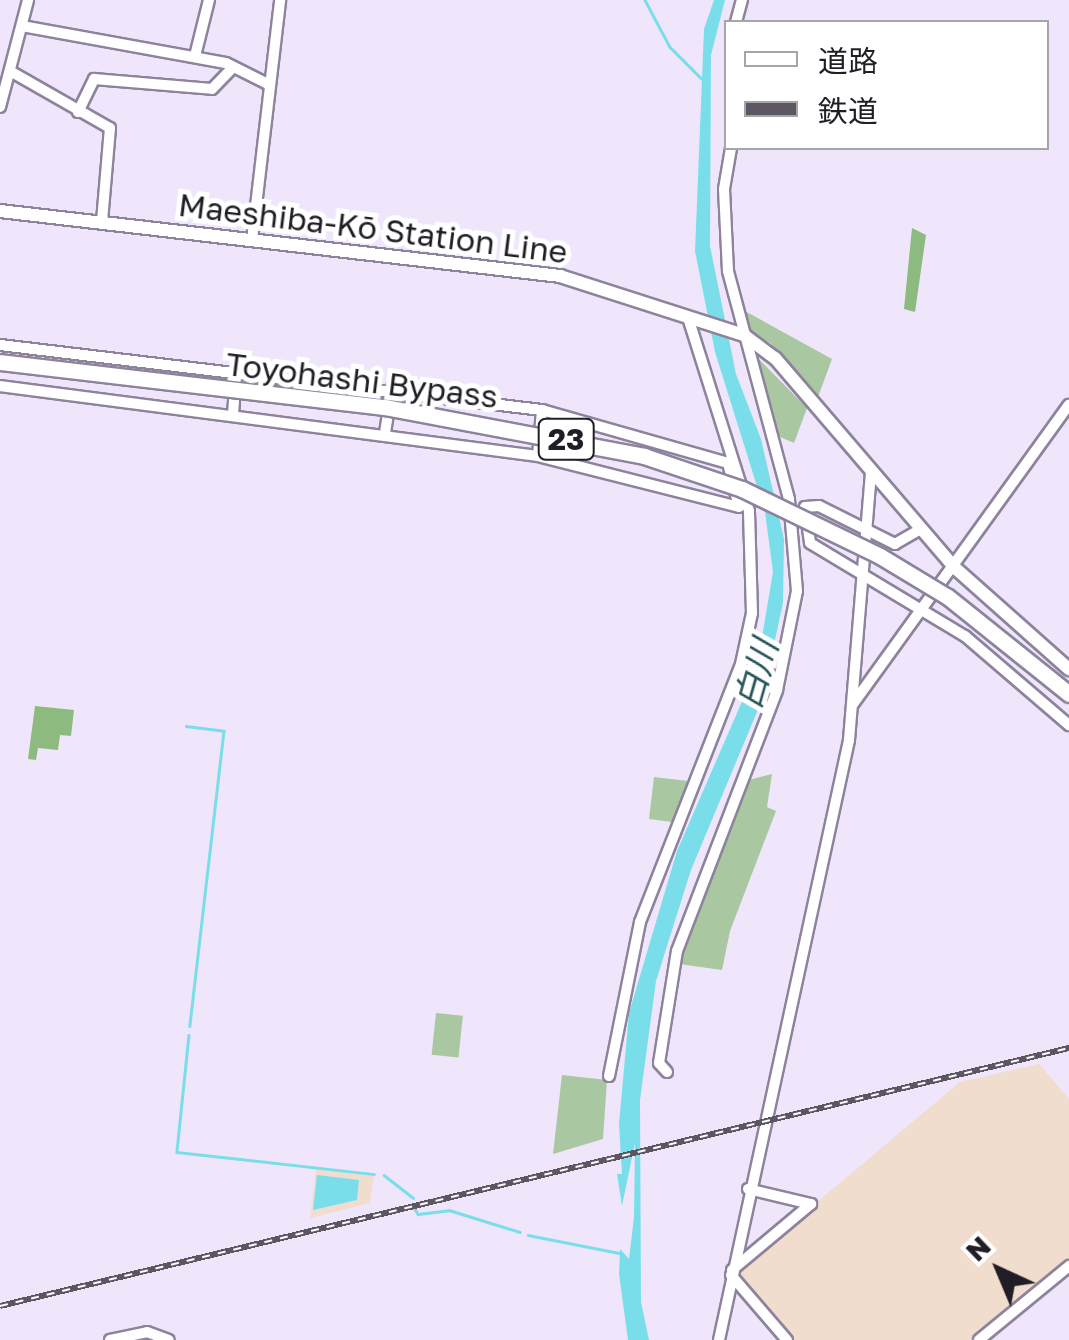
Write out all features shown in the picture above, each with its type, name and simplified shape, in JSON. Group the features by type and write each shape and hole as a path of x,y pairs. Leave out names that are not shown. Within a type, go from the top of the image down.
{"highway":[{"name":"Toyohashi Bypass","path":"0,359 386,401 648,450 746,485 883,550 952,592 1069,685"},
{"name":"Toyohashi Bypass","path":"0,359 403,410 644,456 742,490 880,556 948,597 1069,694"}],"main road":[{"name":"Maeshiba-Kō Station Line","path":"0,211 560,276 742,335 776,358 954,567 1069,669"}],"street":[{"path":"0,108 28,0"},
{"path":"194,56 209,0"},
{"path":"252,240 280,0"},
{"path":"22,26 194,56 233,67 270,85"},
{"path":"78,112 94,79 212,89 233,67"},
{"path":"10,71 110,128 102,222"},
{"path":"667,1072 659,1063 676,951 777,690 794,621 797,568 789,499 742,335 728,271 724,189 731,150"},
{"path":"610,1076 640,922 741,664 752,613 749,511 691,319"},
{"path":"0,345 392,388 542,410 728,464 738,507 731,510 694,496 538,456 385,433 0,386"},
{"path":"232,416 236,371"},
{"path":"385,433 392,388"},
{"path":"853,704 1069,405"},
{"path":"538,456 542,410"},
{"path":"694,496 699,453"},
{"path":"719,1340 748,1189 805,952 853,704 871,473"},
{"path":"919,530 895,544 819,506 806,507 810,543 922,608 1005,667 1069,724"},
{"path":"731,1272 811,1204 748,1189"},
{"path":"979,1340 1069,1266"},
{"path":"731,1272 787,1340"},
{"path":"110,1340 148,1332 168,1340"}],"shaded area":[{"path":"1039,1064 1069,1099 1069,1260 969,1340 792,1340 735,1271 960,1082"},
{"path":"316,1169 374,1176 370,1203 310,1218"}],"green space":[{"path":"912,228 926,235 915,312 904,309"},
{"path":"743,310 832,359 818,397 770,343 745,330"},
{"path":"748,348 807,408 794,443 780,437"},
{"path":"35,706 74,710 71,736 60,735 58,750 38,748 36,760 28,759"},
{"path":"772,774 767,807 776,811 730,931 722,970 679,964 745,781"},
{"path":"654,777 688,781 672,822 649,819"},
{"path":"436,1013 463,1016 458,1058 432,1055"},
{"path":"562,1075 607,1080 603,1139 553,1154"}],"water":[{"name":"白川","path":"714,0 725,0 711,55 710,246 736,374 761,439 784,539 783,603 762,700 691,870 656,981 640,1100 641,1302 649,1340 628,1340 619,1274 620,1249 629,1259 635,1143 622,1206 617,1174 622,1174 619,1124 629,1013 677,851 757,667 773,572 765,512 715,352 695,251 704,29"},
{"path":"317,1175 359,1180 357,1200 313,1210"}],"waterway":[{"path":"645,0 670,47 701,78"},
{"path":"186,726 224,731 190,1026"},
{"path":"189,1035 177,1152 374,1174"},
{"path":"384,1175 413,1198"},
{"path":"415,1209 418,1214 449,1210 520,1232"},
{"path":"528,1235 620,1253"}],"railway":[{"path":"0,1306 1069,1048"}]}
